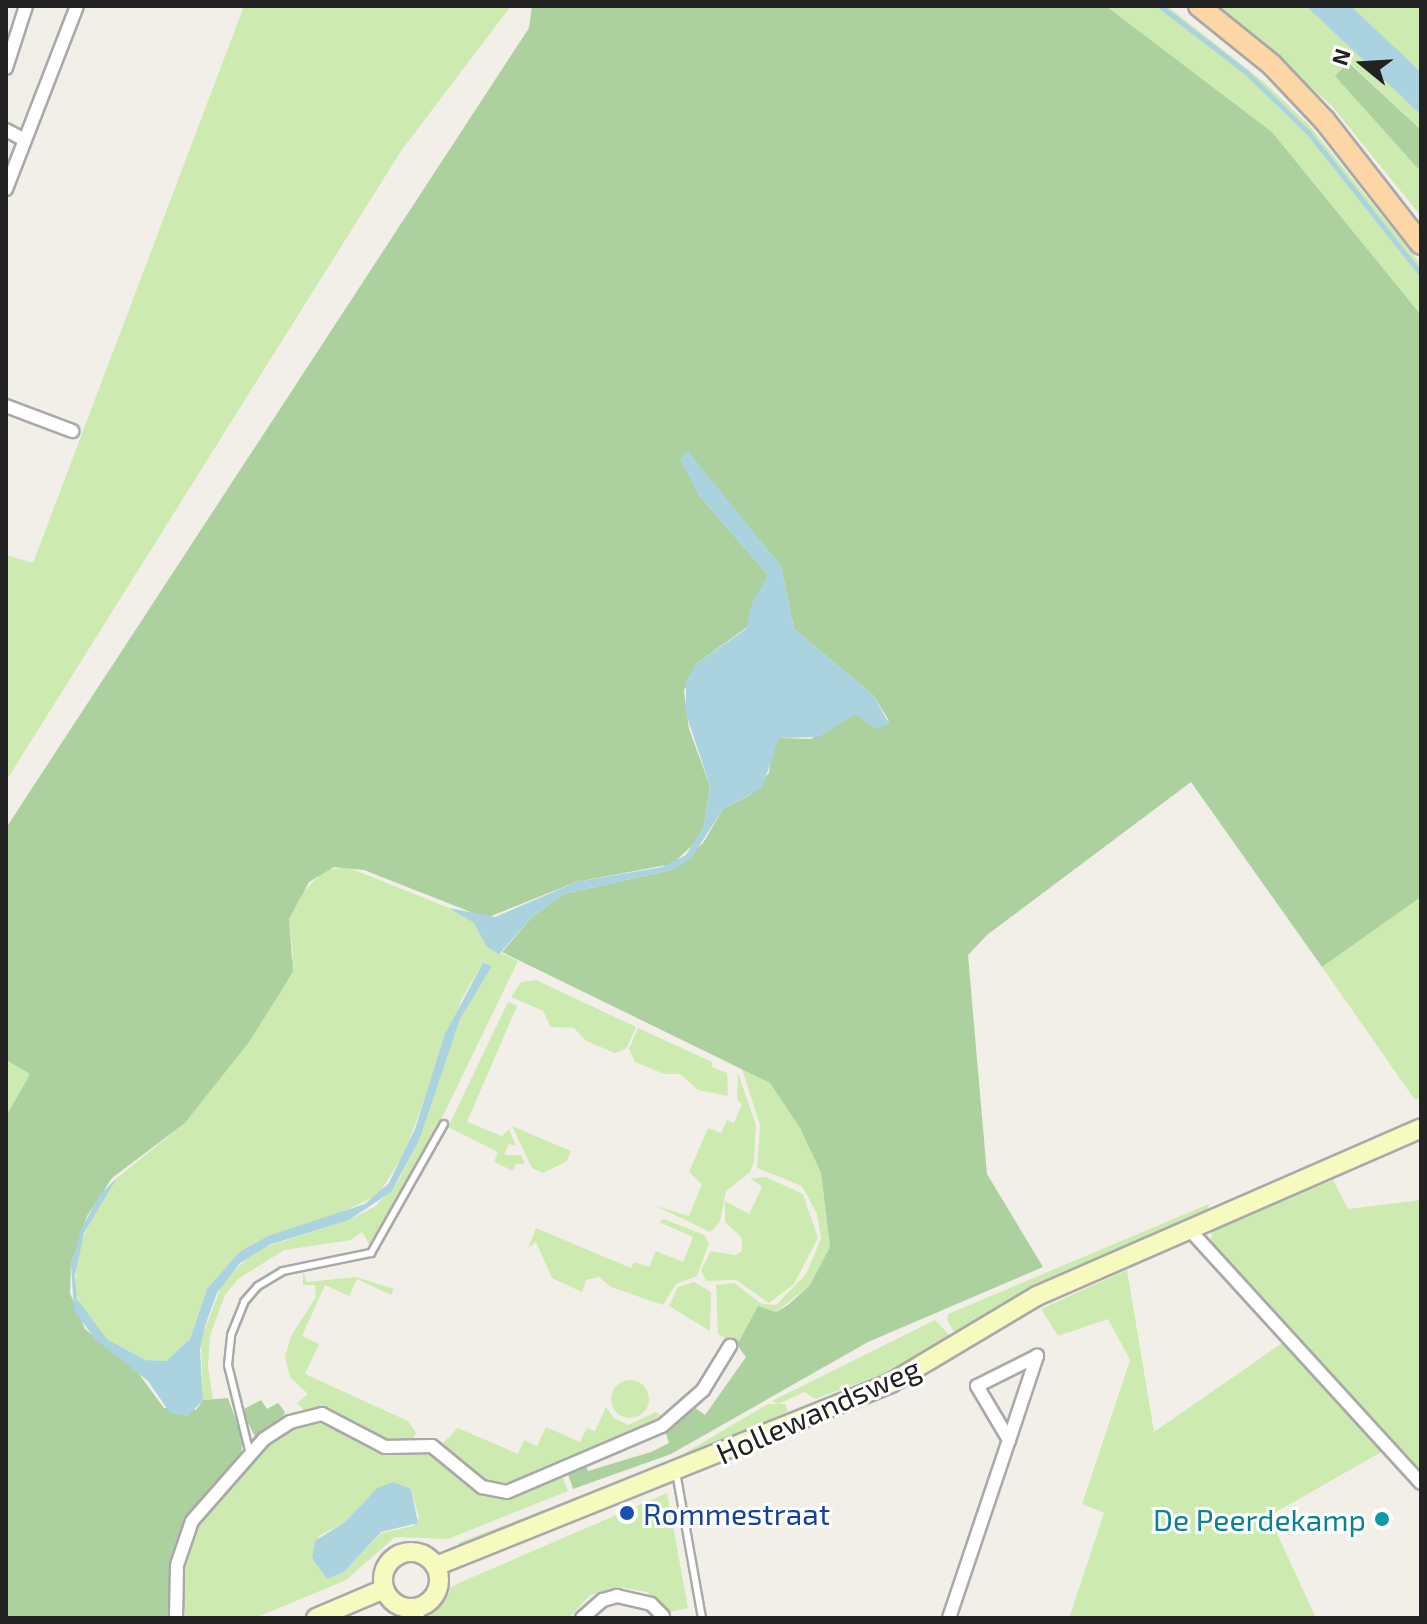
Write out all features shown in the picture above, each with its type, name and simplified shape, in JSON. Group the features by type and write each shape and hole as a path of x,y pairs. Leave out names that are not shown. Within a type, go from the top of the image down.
{"main road":[{"path":"1199,6 1272,65 1325,121 1421,244"},
{"name":"Hollewandsweg","path":"436,1566 891,1383 1037,1296 1421,1128"},
{"path":"421,1553 436,1566 436,1592 416,1613 396,1604 384,1589 385,1569 399,1554 421,1553"},
{"path":"316,1618 384,1589"}],"street":[{"path":"6,68 26,6"},
{"path":"6,189 77,6"},
{"path":"6,130 25,140"},
{"path":"6,406 72,431"},
{"path":"1188,1228 1421,1483"},
{"name":"Hollewandsweg","path":"176,1618 177,1565 184,1537 250,1454 290,1422 322,1414 385,1447 432,1446 482,1487 507,1492 668,1422 703,1390 730,1346"},
{"path":"949,1618 1009,1440 1032,1370 1037,1356 977,1386 1009,1440"},
{"path":"582,1618 603,1600 617,1596 651,1604 663,1616"}],"lane":[{"path":"250,1454 229,1372 231,1335 244,1302 258,1286 283,1271 371,1253 444,1124"},
{"path":"675,1470 702,1618"}],"green space":[{"path":"244,6 511,6 401,151 6,781 6,555 33,563"},
{"path":"532,6 1106,6 1272,132 1421,315 1421,897 1322,967 1191,782 987,935 968,955 987,1174 1043,1267 868,1342 671,1454 573,1489 567,1471 584,1460 588,1471 651,1452 669,1443 665,1430 694,1407 705,1415 746,1357 737,1345 758,1306 776,1312 788,1305 810,1285 830,1247 821,1173 800,1128 770,1083 502,952 532,917 564,894 671,870 703,843 723,809 750,795 769,773 772,746 779,738 811,739 855,714 889,721 874,696 794,629 781,566 709,480 698,494 768,575 750,625 696,664 684,691 689,729 710,786 704,826 695,843 672,864 576,882 486,918 364,870 334,867 309,882 289,919 293,971 285,985 249,1042 185,1123 112,1178 87,1216 71,1264 70,1293 85,1329 133,1366 164,1408 196,1410 203,1400 228,1398 243,1440 241,1455 179,1535 173,1565 172,1618 6,1618 6,1116 30,1074 6,1060 6,828 529,28"},
{"path":"1106,6 1167,6 1264,82 1309,125 1421,264 1421,315 1272,132"},
{"path":"1218,6 1306,6 1421,115 1421,130 1349,62 1336,76 1421,172 1421,216 1331,105"},
{"path":"1351,6 1421,6 1421,72"},
{"path":"1348,62 1421,130 1421,172 1335,76"},
{"path":"347,867 449,908 474,923 501,953 518,961 423,1157 378,1236 369,1244 362,1232 351,1240 284,1250 238,1279 225,1295 210,1336 208,1367 213,1399 203,1400 201,1339 223,1282 256,1250 349,1220 376,1206 398,1181 419,1141 460,1018 492,966 483,963 462,998 404,1154 378,1195 322,1222 268,1236 239,1252 207,1289 190,1339 166,1361 145,1360 107,1339 82,1311 75,1289 79,1249 92,1216 117,1178 185,1123 249,1041 285,985 293,956 289,919 297,898 325,870"},
{"path":"1421,897 1421,1097 1415,1100 1322,967"},
{"path":"536,980 636,1027 626,1049 615,1053 586,1041 574,1028 551,1027 543,1011 511,997 521,982"},
{"path":"508,1002 517,1006 467,1122 502,1136 509,1129 516,1146 509,1144 504,1155 521,1155 525,1164 516,1164 513,1171 494,1162 498,1152 448,1127"},
{"path":"638,1028 712,1062 712,1067 727,1073 728,1096 698,1090 680,1074 664,1074 635,1062 629,1049"},
{"path":"6,1060 30,1074 6,1116"},
{"path":"741,1066 770,1083 800,1128 821,1173 830,1247 810,1285 776,1312 758,1307 737,1345 718,1334 716,1285 734,1283 762,1304 776,1305 806,1274 821,1239 817,1214 802,1186 757,1168 760,1125"},
{"path":"738,1073 756,1125 754,1161 750,1172 726,1191 720,1222 710,1232 656,1206 689,1216 702,1184 689,1172 708,1128 721,1133 727,1120 734,1123 742,1104 737,1100"},
{"path":"512,1126 571,1151 567,1161 543,1173 532,1168"},
{"path":"766,1177 803,1194 818,1238 794,1284 769,1303 736,1280 706,1281 701,1270 711,1251 735,1255 742,1251 742,1238 725,1222 725,1201 749,1214 762,1187 750,1178"},
{"path":"1333,1180 1348,1209 1421,1200 1421,1476 1210,1242 1213,1229"},
{"path":"1209,1204 1208,1211 955,1333 947,1320 948,1314"},
{"path":"664,1219 704,1235 709,1243 697,1276 676,1284 663,1305 611,1287 599,1277 586,1280 582,1292 552,1278 536,1242 528,1248 536,1228 631,1268 634,1262 649,1267 656,1251 683,1262 693,1237 659,1222"},
{"path":"1127,1270 1154,1432 1282,1343 1383,1451 1269,1516 1316,1618 1069,1618 1104,1513 1082,1504 1130,1360 1108,1319 1058,1336 1041,1309"},
{"path":"303,1271 307,1282 356,1277 394,1289 391,1295 357,1279 349,1296 325,1285 302,1336 319,1344 305,1374 408,1421 416,1433 413,1438 388,1443 344,1418 306,1412 297,1403 308,1394 290,1377 285,1357 291,1336 316,1297 315,1285 303,1285"},
{"path":"694,1282 711,1292 710,1331 669,1306 678,1287"},
{"path":"935,1320 950,1336 905,1366 815,1399 804,1392 778,1404 772,1401"},
{"path":"630,1380 644,1385 649,1399 644,1413 630,1418 616,1413 611,1399 616,1385"},
{"path":"261,1400 267,1409 278,1403 285,1412 280,1422 256,1439 242,1410"},
{"path":"768,1404 785,1404 788,1411 720,1446 460,1550 458,1543 673,1460"},
{"path":"606,1407 614,1418 628,1425 656,1412 660,1415 648,1428 511,1486 494,1487 463,1467 443,1443 458,1428 518,1454 524,1440 537,1446 546,1427 580,1442 587,1428 595,1431"},
{"path":"321,1419 375,1448 431,1450 491,1496 509,1497 561,1474 568,1491 448,1539 395,1537 346,1580 255,1618 181,1618 182,1566 196,1524 260,1449 292,1426","holes":["411,1489 419,1518 413,1526 381,1533 344,1572 327,1579 312,1558 319,1536 345,1522 370,1495"]},
{"path":"667,1493 688,1608 669,1612 647,1592 619,1587 590,1595 569,1618 429,1618 443,1591"}],"water":[{"path":"1306,6 1351,6 1421,72 1421,115"},
{"path":"688,451 781,566 794,629 874,696 889,724 876,729 855,714 819,737 779,738 762,788 723,809 690,860 671,870 564,894 532,917 499,954 487,947 474,923 449,908 495,917 576,882 662,867 686,855 704,826 710,786 686,714 686,682 696,664 746,629 753,601 768,575 698,494 680,459"},
{"path":"483,963 492,966 460,1019 419,1141 391,1192 349,1220 269,1245 240,1263 217,1293 205,1326 200,1350 203,1400 188,1416 170,1413 148,1381 96,1340 74,1311 71,1264 82,1228 100,1194 117,1178 84,1233 75,1276 77,1299 107,1339 145,1360 166,1361 190,1339 207,1289 239,1252 268,1236 365,1204 389,1183 415,1129 445,1034"},
{"path":"393,1482 411,1489 418,1523 381,1532 344,1572 327,1579 312,1558 315,1541 345,1522 377,1488"}],"waterway":[{"path":"1160,6 1246,72 1308,132 1421,274"}],"place":[{"name":"Rommestraat","path":"627,1513"},
{"name":"De Peerdekamp","path":"1382,1519"}]}
